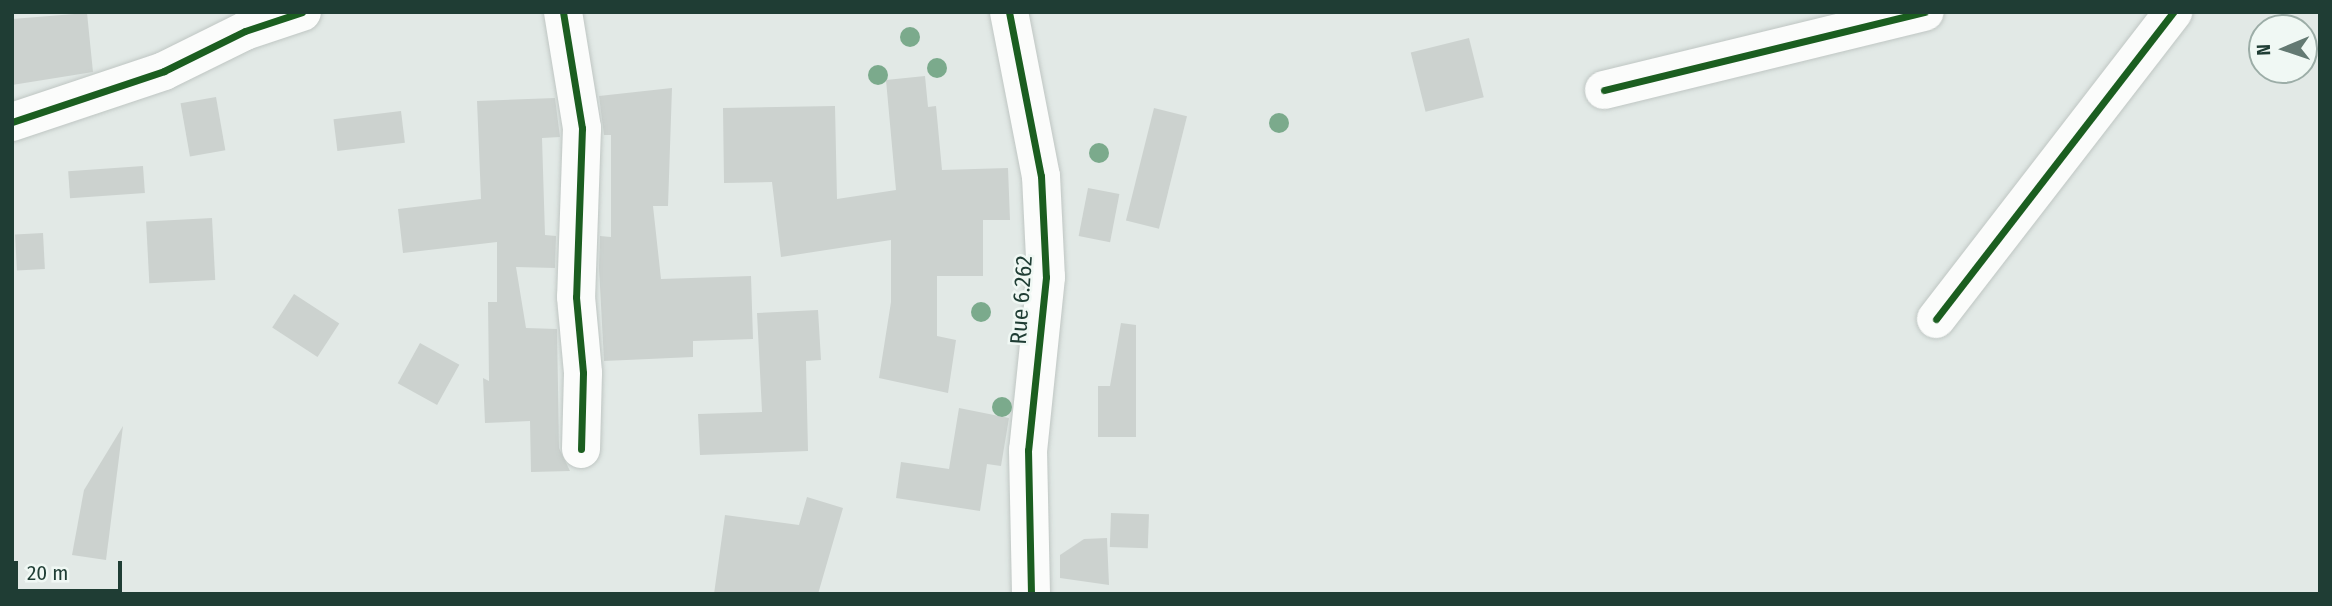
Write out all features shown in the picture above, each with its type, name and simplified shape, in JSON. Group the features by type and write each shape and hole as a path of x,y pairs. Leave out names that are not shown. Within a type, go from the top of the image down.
{"street":[{"path":"12,122 164,71 245,31 302,12"},
{"path":"563,12 582,128 576,297 583,373 580,449"},
{"name":"Rue 6.262","path":"1009,12 1041,176 1046,276 1028,450 1031,594"},
{"path":"1604,90 1925,12"},
{"path":"1936,319 2174,12"}],"building":[{"path":"87,13 93,72 12,85 12,19"},
{"path":"1469,38 1484,97 1426,112 1411,53"},
{"path":"925,76 928,107 936,106 942,170 1008,168 1010,220 983,220 983,276 937,276 937,336 956,340 948,393 879,378 891,302 891,240 781,257 772,182 724,183 723,108 835,106 837,199 896,190 886,80"},
{"path":"672,88 668,206 653,206 661,279 751,276 753,339 693,341 693,357 604,361 599,268 600,236 611,237 611,135 604,135 599,96"},
{"path":"216,97 225,150 190,156 181,103"},
{"path":"555,98 560,137 542,138 545,235 556,236 555,268 516,267 526,328 557,329 559,448 570,471 531,472 530,421 485,423 483,378 489,381 488,302 497,302 497,242 403,253 398,209 481,199 477,101"},
{"path":"1154,108 1187,116 1159,229 1126,221"},
{"path":"401,111 405,143 337,151 334,119"},
{"path":"143,166 145,193 70,198 68,171"},
{"path":"1088,188 1119,194 1110,242 1079,236"},
{"path":"212,218 215,280 149,283 146,221"},
{"path":"43,233 45,269 17,270 15,234"},
{"path":"294,294 339,323 318,357 272,328"},
{"path":"818,310 821,360 806,361 808,451 700,455 698,414 762,412 757,313"},
{"path":"1121,323 1136,325 1136,437 1098,437 1098,386 1110,386"},
{"path":"420,343 459,365 437,405 398,383"},
{"path":"959,408 1009,418 1001,466 987,464 980,511 896,498 901,462 949,469"},
{"path":"123,426 106,560 72,555 84,490"},
{"path":"807,497 843,508 818,594 714,594 725,515 799,525"},
{"path":"1111,513 1149,514 1148,548 1110,547"},
{"path":"1107,538 1109,585 1060,578 1060,555 1084,539"}],"cycle path":[{"path":"12,122 164,71 245,31 302,12"},
{"path":"563,12 582,128 576,297 583,373 581,449"},
{"path":"1009,12 1041,176 1046,277 1028,450 1031,594"},
{"path":"1604,90 1925,12"},
{"path":"1936,319 2173,12"}]}
